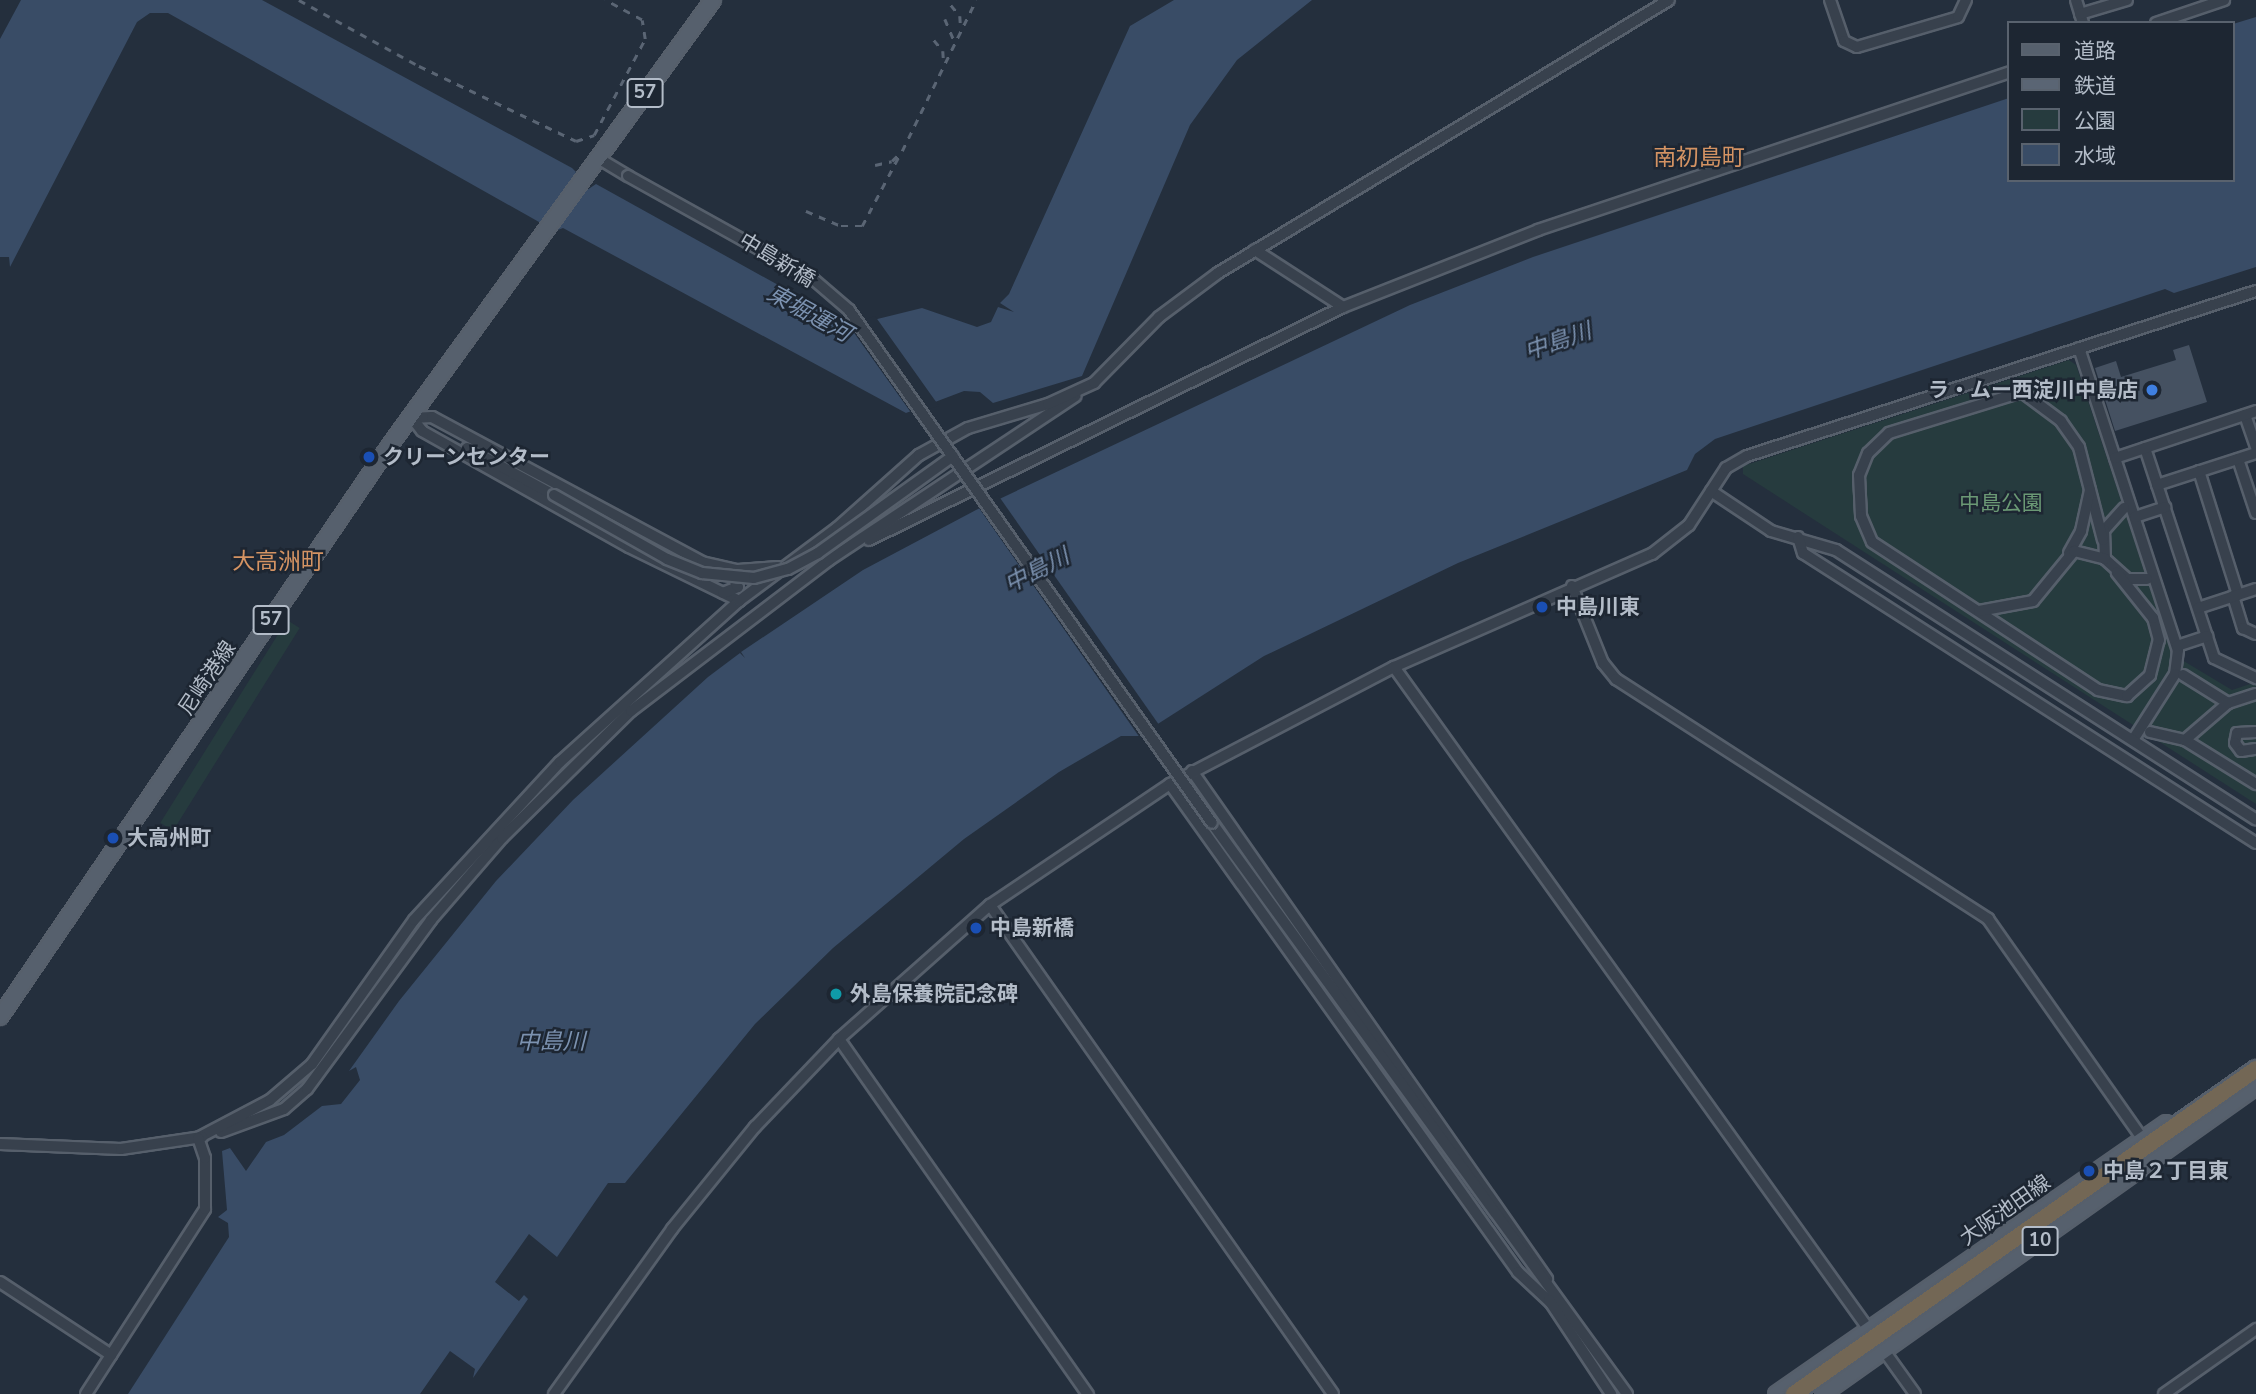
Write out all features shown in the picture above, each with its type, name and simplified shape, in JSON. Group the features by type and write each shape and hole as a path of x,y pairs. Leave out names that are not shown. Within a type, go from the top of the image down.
{"highway":[{"path":"1794,1394 2256,1069"},
{"path":"1810,1394 2256,1080"}],"main road":[{"name":"57","path":"598,158 713,0"},
{"name":"尼崎港線","path":"0,1017 412,418 598,158"},
{"name":"大阪池田線","path":"1776,1394 2256,1060"},
{"name":"10","path":"1823,1394 2256,1087"}],"street":[{"path":"0,1144 121,1149 198,1138 252,1124 307,1089 431,920 555,783 662,684 829,560 1094,383 1183,297 1255,250 1669,0"},
{"path":"1830,0 1844,41 1857,47 1958,17 1966,0"},
{"path":"2076,0 2081,18 2127,0"},
{"path":"2162,21 2224,0"},
{"path":"829,560 1343,307 1538,230 2008,72"},
{"name":"中島新橋","path":"598,158 814,279 849,310 1555,1302"},
{"path":"1255,250 1343,307"},
{"path":"554,1394 672,1229 755,1127 839,1039 990,905 1170,783 1394,667 1667,544 1689,525 1726,468 1747,456 2256,291"},
{"path":"2079,348 2177,646 2175,674 2133,740"},
{"path":"198,1138 270,1100 312,1064 440,889 560,762 739,601 939,443 1094,383"},
{"path":"2067,556 2087,550 2105,559 2153,618 2159,640 2150,675 2127,696 2098,690 1872,542 1857,486 1868,453 1889,433 2022,392 2062,421 2079,447 2090,481 2105,559"},
{"path":"2115,458 2250,413 2256,447"},
{"path":"412,418 432,417 656,540 722,567 736,577 736,592 705,587"},
{"path":"412,418 691,569 754,578 788,569 818,553 953,456"},
{"path":"412,418 422,431 705,587 739,601"},
{"path":"2145,448 2214,657 2256,678"},
{"path":"2157,485 2256,453"},
{"path":"2238,458 2256,513"},
{"path":"2199,471 2236,595 2243,628 2256,634"},
{"path":"1978,611 2033,601 2067,556 2088,507 2090,481"},
{"path":"1710,491 1771,531 1836,550 2256,820"},
{"path":"2103,540 2106,523 2124,508"},
{"path":"2135,517 2165,508"},
{"path":"1798,537 1803,553 2256,844"},
{"path":"722,567 765,570 791,562"},
{"path":"2117,573 2147,579"},
{"path":"1572,586 1603,663 1616,679 1988,919 2156,1158"},
{"path":"2197,608 2256,589"},
{"path":"2177,646 2207,636"},
{"path":"1394,667 1915,1394"},
{"path":"2183,675 2207,694 2228,703"},
{"path":"2207,694 2210,715"},
{"path":"2185,740 2203,728 2210,715 2228,703 2256,694"},
{"path":"2203,728 2209,753"},
{"path":"2150,732 2185,740 2256,784"},
{"path":"2256,732 2237,733 2235,743 2241,751 2256,749"},
{"path":"1192,771 1538,1261 1555,1302 1621,1393"},
{"path":"1170,783 1518,1272 1555,1302"},
{"path":"990,905 1333,1394"},
{"path":"839,1039 1088,1394"},
{"path":"86,1394 207,1203 205,1158 198,1138"},
{"path":"0,1282 111,1355"},
{"path":"2164,1394 2256,1329"}],"green space":[{"name":"中島公園","path":"2069,360 2076,365 2172,654 2232,690 2256,682 2256,804 1743,474 1743,466"},
{"path":"287,620 300,628 173,831 160,823"}],"water":[{"name":"東堀運河","path":"21,0 262,0 572,168 576,172 571,182 584,192 596,184 843,321 853,325 922,308 977,327 991,322 998,307 1014,312 1000,303 1009,294 1130,26 1174,0 1312,0 1237,60 1190,125 1082,376 993,403 980,392 964,391 906,413 563,228 555,231 168,13 150,13 137,22 10,267 9,257 0,257 0,39"},
{"name":"中島川","path":"2256,17 2256,267 2174,293 2165,289 1715,439 1695,454 1687,470 1458,563 1264,656 1139,736 1121,736 1059,772 964,839 833,948 755,1024 625,1183 608,1183 557,1257 529,1234 495,1282 519,1301 524,1295 528,1299 473,1378 475,1369 450,1351 420,1394 128,1394 229,1237 228,1223 218,1217 227,1210 222,1151 230,1148 246,1171 266,1142 284,1135 322,1106 341,1104 360,1080 356,1067 349,1071 399,1001 496,881 573,800 708,677 740,653 745,658 741,652 863,570 976,510 1410,305 1533,257 2008,98 2008,182 2235,182 2235,23"}],"pier":[{"path":"842,316 857,322 875,316 939,406 912,414"},
{"path":"998,495 1160,727 1141,740 979,508"}],"building":[{"name":"ラ・ムー西淀川中島店","path":"2189,345 2207,402 2115,431 2095,368 2116,361 2121,377 2176,360 2173,350"}],"railway":[{"path":"299,0 419,66 576,141 594,135 645,39 642,20 605,0"},
{"path":"875,165 892,161 902,151 976,0"},
{"path":"951,5 960,16 961,29"},
{"path":"945,19 955,42"},
{"path":"934,40 943,51 944,64"},
{"path":"806,211 841,226 862,226 900,154"}],"place":[{"name":"ラ・ムー西淀川中島店","path":"2152,390"},
{"name":"クリーンセンター","path":"369,457"},
{"name":"中島川東","path":"1542,607"},
{"name":"大高州町","path":"113,838"},
{"name":"中島新橋","path":"976,928"},
{"name":"外島保養院記念碑","path":"836,994"},
{"name":"中島２丁目東","path":"2089,1171"}],"district":[{"name":"南初島町","path":"1699,158"},
{"name":"大高洲町","path":"278,562"}]}
